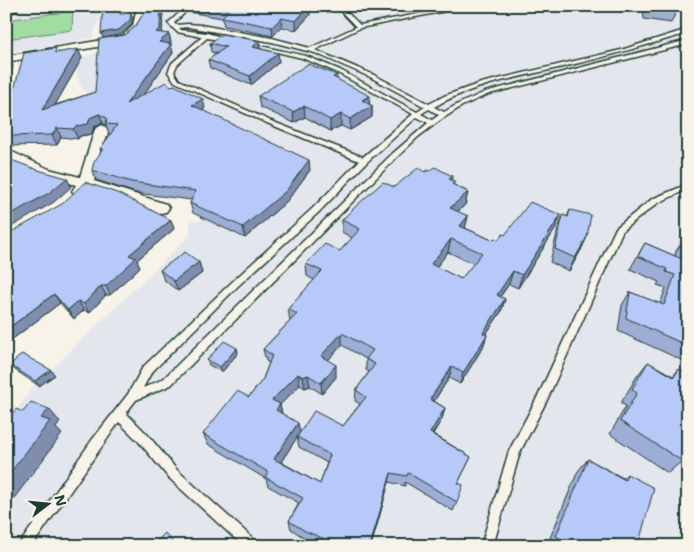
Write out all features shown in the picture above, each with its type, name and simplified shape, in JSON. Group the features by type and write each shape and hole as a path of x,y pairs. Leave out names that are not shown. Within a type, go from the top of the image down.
{"street":[{"path":"6,59 22,63 124,40 133,34 138,26 142,6"},
{"path":"66,203 86,183 102,129"},
{"path":"6,153 44,172 86,183 161,208"}],"lane":[{"path":"190,6 171,23 179,31 232,41"},
{"path":"338,6 359,27"},
{"path":"310,50 359,27 469,6"},
{"path":"175,27 184,26 212,30 282,42 310,50 336,60 442,114"},
{"path":"212,30 174,64 171,72 177,81 277,125 364,160"},
{"path":"24,546 132,397 146,370 168,347 316,210 364,160 417,114 454,94 483,84 623,50 688,31"},
{"path":"241,42 304,57 338,71 431,122"},
{"path":"132,397 167,382 375,175 442,114 487,93 688,42"},
{"path":"487,546 515,451 543,397 620,228 655,201 688,186"},
{"path":"119,414 174,474 253,546"}],"shaded area":[{"path":"17,6 108,6 112,12 102,13 92,38 48,47 6,52 6,8"},
{"path":"176,6 688,6 688,546 6,546 6,424 33,387 190,235 190,221 210,219 230,184 121,136 80,85 73,59 126,46"}],"green space":[{"path":"73,11 72,30 6,39 6,20"}],"building":[{"path":"103,6 119,6 120,14 131,13 130,20 119,30 101,33"},
{"path":"145,6 161,6 160,29 156,32 169,34 159,42 171,44 126,104 166,82 171,86 174,85 203,99 192,105 309,160 286,191 243,227 190,203 196,191 132,182 92,170 94,162 103,149 100,149 117,125 106,124 107,118 99,114 90,118 88,124 76,126 73,129 57,128 52,135 6,136 6,98 15,86 24,53 56,48 55,53 78,49 42,110 95,92 99,39 125,35 135,27 143,14"},
{"path":"205,6 309,6 296,21 281,18 272,27 222,17 229,10"},
{"path":"649,6 676,6 677,10"},
{"path":"222,34 259,41 253,47 278,53 250,76 208,60 226,47 210,43"},
{"path":"308,64 337,75 333,77 370,96 362,100 372,106 350,119 341,114 330,120 304,106 293,112 258,96"},
{"path":"6,158 67,178 49,193 6,217"},
{"path":"435,167 452,176 449,179 455,182 452,184 468,192 450,208 468,216 460,226 492,240 494,238 498,240 503,234 505,235 530,202 561,215 522,275 513,271 497,295 505,299 483,333 487,335 463,373 452,366 430,399 445,408 430,433 471,457 458,483 463,485 457,502 408,473 407,476 391,473 370,546 342,546 305,531 289,521 303,498 265,477 268,472 203,434 237,391 249,397 263,379 272,355 263,349 297,314 288,309 322,271 306,264 325,244 340,251 360,229 342,220 383,182 394,187 418,168 425,172","holes":["451,239 482,253 461,279 431,264","342,333 373,350 366,359 375,364 356,390 366,397 343,426 314,411 297,437 330,455 320,484 274,459 298,423 276,410 280,404 272,400 298,374 303,377 308,375 321,383 336,365 321,356"]},
{"path":"85,182 117,193 171,220 129,255 136,258 106,286 101,286 84,304 78,301 68,310 54,294 6,330 6,235 62,204"},
{"path":"570,210 591,215 587,237 575,258 555,249 563,215 568,217"},
{"path":"685,238 688,238 688,346 626,318 630,292 664,305 675,275 666,272 667,269 638,256 645,243 682,259"},
{"path":"185,252 199,262 174,281 160,270"},
{"path":"224,341 237,348 220,367 207,360"},
{"path":"22,354 51,370 35,381 10,365"},
{"path":"648,362 674,377 679,369 688,374 688,450 682,461 620,421 637,393 632,389"},
{"path":"31,402 49,409 41,418 50,421 6,478 6,421 16,409 23,412"},
{"path":"588,459 625,480 627,474 654,488 638,546 573,546 556,536"},
{"path":"165,533 176,546 152,546"}]}
